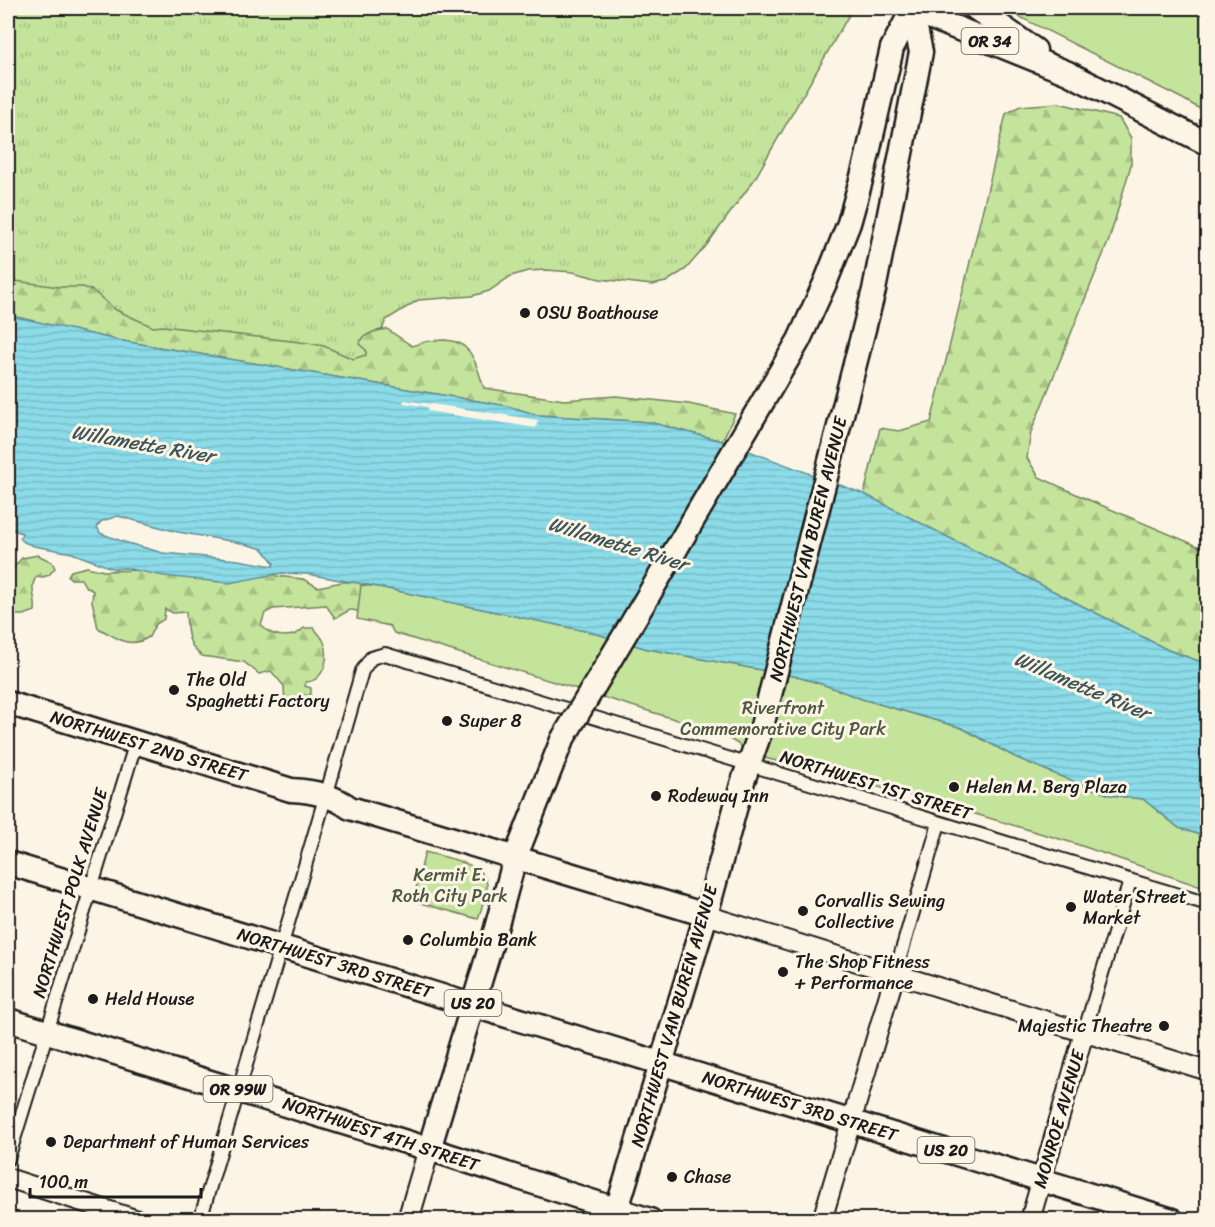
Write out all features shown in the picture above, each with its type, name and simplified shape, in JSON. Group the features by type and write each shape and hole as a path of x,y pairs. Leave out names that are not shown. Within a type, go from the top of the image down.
{"highway":[{"name":"OR 34","path":"975,8 1068,73"},
{"name":"OR 34","path":"913,9 1068,73 1208,144"},
{"name":"US 20","path":"429,1149 515,858 562,740 800,340 849,223 865,166 892,48 913,9"},
{"name":"NORTHWEST VAN BUREN AVENUE","path":"615,1214 705,915 724,842 763,770 761,730 874,290 921,52 913,9"},
{"name":"NORTHWEST 2ND STREET","path":"8,703 291,790 308,790 324,800 340,800 350,808 705,915"},
{"name":"NORTHWEST 3RD STREET","path":"8,863 1041,1180"},
{"name":"NORTHWEST 4TH STREET","path":"8,1020 429,1149 615,1214 650,1220"},
{"name":"US 20","path":"1041,1180 1172,1220"}],"main road":[{"path":"408,1220 429,1149"}],"street":[{"name":"NORTHWEST 1ST STREET","path":"324,800 362,670 371,658 381,654 1208,904"},
{"name":"NORTHWEST POLK AVENUE","path":"8,1159 136,742"},
{"path":"200,1220 324,800"},
{"path":"822,1220 939,823"},
{"name":"MONROE AVENUE","path":"1030,1220 1130,882"},
{"name":"NORTHWEST 2ND STREET","path":"705,915 1208,1071"},
{"path":"8,1178 138,1220"}],"green space":[{"path":"8,8 853,8 754,180 706,246 686,269 666,282 652,285 600,279 573,272 528,271 511,276 489,291 472,296 418,300 386,320 381,332 374,383 8,315"},
{"path":"1002,8 1207,8 1207,113 1183,99"},
{"path":"1059,103 1119,118 1131,138 1131,165 1109,240 1031,432 1027,458 1039,477 1207,550 1207,664 1168,650 864,494 880,428 899,431 931,422 1006,114 1020,106"},
{"path":"8,280 59,287 83,287 93,291 116,310 153,327 163,326 308,343 324,346 353,359 366,355 366,350 359,344 364,337 387,329 412,346 432,341 454,341 468,350 472,356 484,388 564,400 616,396 689,404 735,414 722,441 649,422 538,415 507,406 117,340 8,316"},
{"path":"38,555 52,562 55,568 49,575 37,576 34,580 35,611 24,615 11,615 8,611 8,568 13,568 22,558"},
{"path":"87,567 104,571 268,567 276,576 303,579 318,587 342,582 359,582 572,627 588,634 355,610 335,618 326,605 273,609 265,613 261,625 271,633 282,636 294,634 304,628 314,628 323,640 326,652 322,672 318,677 306,682 305,686 311,688 311,694 305,697 299,695 285,705 284,686 271,671 259,674 244,662 202,656 197,652 188,636 186,612 173,613 165,609 164,619 155,625 149,637 142,641 122,641 98,628 92,601 93,591 85,586 81,579 71,579 68,576 71,571"},
{"name":"Riverfront Commemorative City Park","path":"361,585 590,632 648,649 794,676 862,699 962,728 1015,757 1067,779 1110,795 1143,799 1179,828 1207,837 1207,889 1073,843 918,797 757,756 720,733 394,633 390,626 357,619"},
{"name":"Kermit E. Roth City Park","path":"425,852 463,862 480,872 487,887 478,919 413,901"}],"water":[{"name":"Willamette River","path":"8,315 117,340 507,406 538,415 649,422 722,441 864,494 1168,650 1207,664 1207,837 1179,828 1143,799 1110,795 1067,779 1015,757 962,728 862,699 794,676 648,649 590,632 307,574 282,573 229,583 164,576 125,568 114,569 72,553 34,546 20,538 22,533 8,528","holes":["118,516 178,532 263,549 274,563 273,566 238,560 163,553 100,533 97,526 102,521"]}],"pier":[{"path":"404,400 538,420 536,428 427,411 428,407 403,403"}],"place":[{"name":"OSU Boathouse","path":"525,313"},
{"name":"The Old Spaghetti Factory","path":"174,690"},
{"name":"Super 8","path":"447,721"},
{"name":"Helen M. Berg Plaza","path":"954,787"},
{"name":"Rodeway Inn","path":"656,796"},
{"name":"Water Street Market","path":"1071,907"},
{"name":"Corvallis Sewing Collective","path":"803,911"},
{"name":"Columbia Bank","path":"408,940"},
{"name":"The Shop Fitness + Performance","path":"783,972"},
{"name":"Held House","path":"93,999"},
{"name":"Majestic Theatre","path":"1164,1026"},
{"name":"Department of Human Services","path":"51,1142"},
{"name":"Chase","path":"672,1177"}]}
